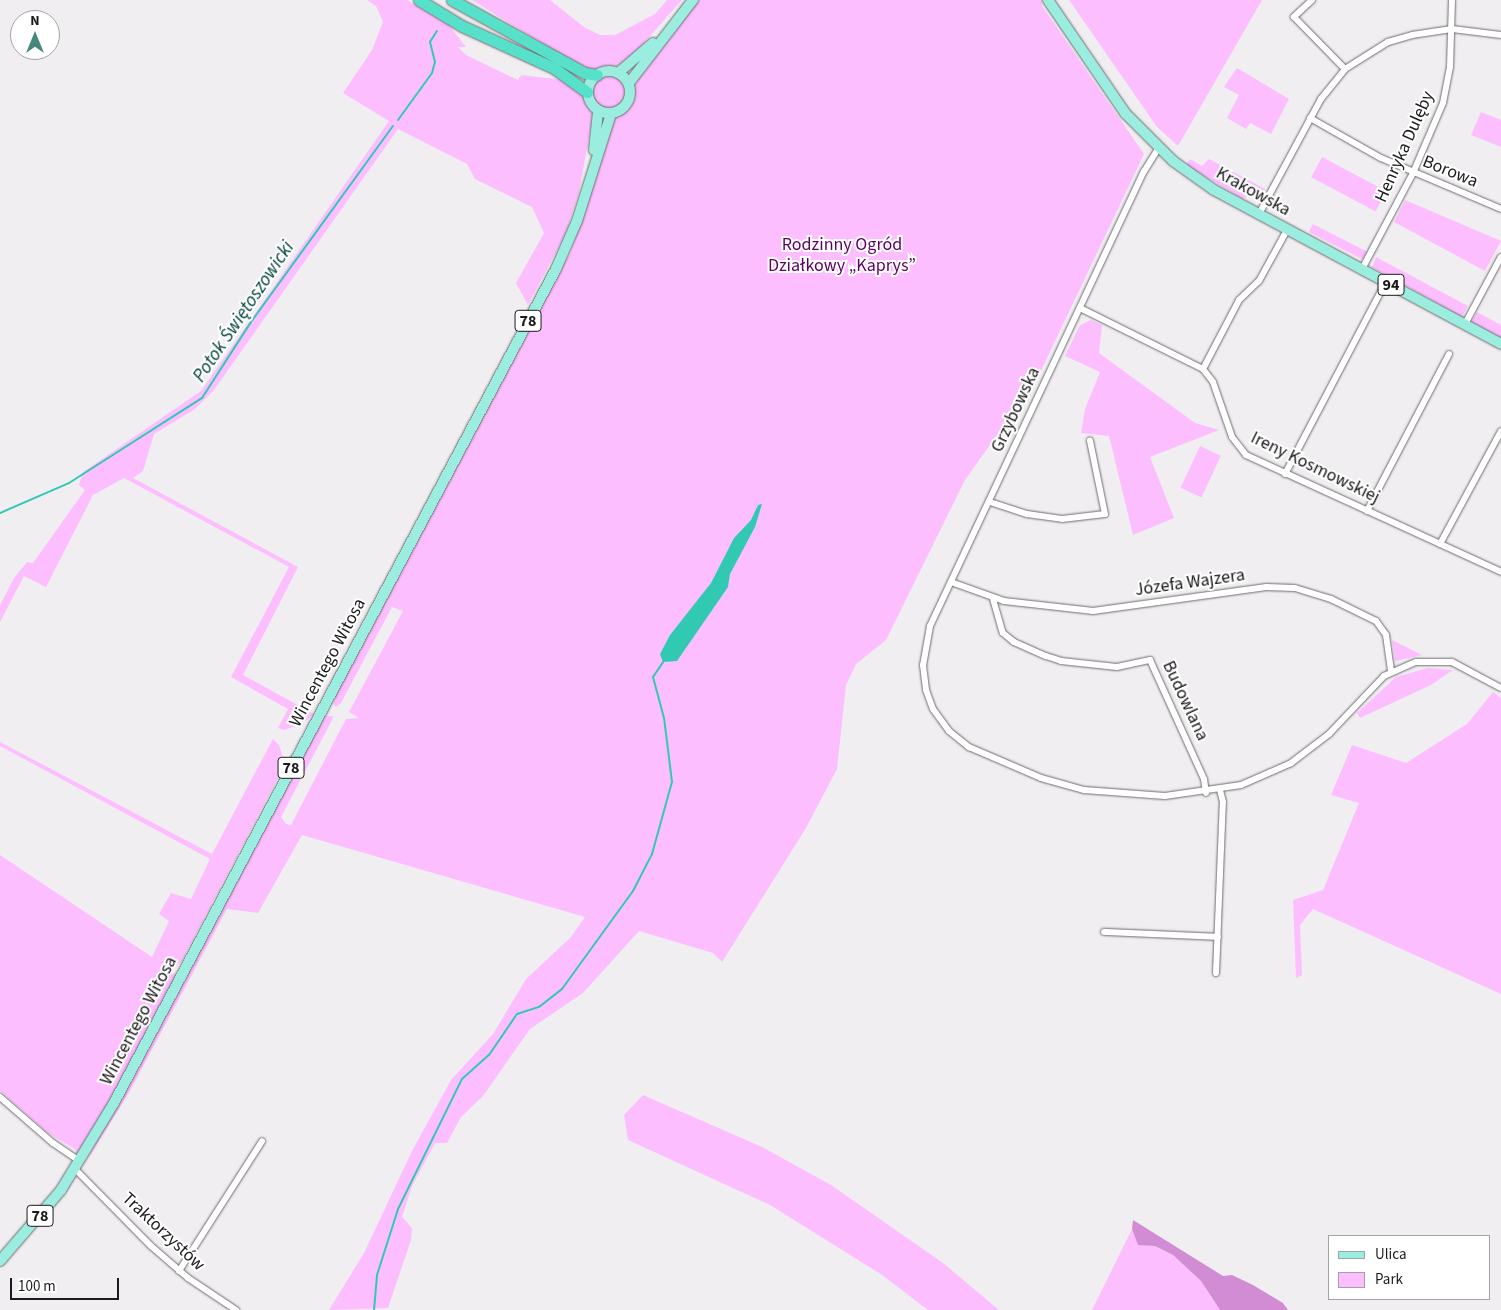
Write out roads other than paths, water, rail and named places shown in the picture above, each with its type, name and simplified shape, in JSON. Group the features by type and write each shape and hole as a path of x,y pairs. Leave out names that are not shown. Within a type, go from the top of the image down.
{"highway":[{"path":"419,0 462,26 554,68 588,92"},
{"path":"452,0 585,73 597,74"}],"main road":[{"name":"78","path":"611,114 628,104 629,83 666,32 693,0"},
{"name":"Krakowska","path":"1048,0 1125,113 1158,149 1192,176 1287,230 1501,344"},
{"name":"78","path":"618,73 666,32"},
{"path":"611,114 598,111 590,102 588,92 597,74 611,71 618,73 629,83"},
{"name":"Wincentego Witosa","path":"592,166 598,111"},
{"name":"Wincentego Witosa","path":"0,1261 41,1216 78,1165 556,269 577,221 592,166 611,114"}],"street":[{"path":"1312,0 1294,18 1345,69"},
{"name":"Henryka Dulęby","path":"1362,269 1413,173 1443,104 1450,67 1452,0"},
{"path":"1259,214 1310,118 1345,69 1388,42 1412,35 1452,29 1501,35"},
{"name":"Borowa","path":"1310,118 1413,173 1501,209"},
{"name":"Grzybowska","path":"1158,149 1147,165 951,582 924,646 926,690 940,720 960,741 1054,783 1135,796 1206,793"},
{"path":"1080,308 1203,370 1239,300 1258,281 1287,230"},
{"path":"1465,324 1501,257"},
{"path":"1285,474 1386,282"},
{"path":"1367,511 1449,354"},
{"name":"Ireny Kosmowskiej","path":"1203,370 1213,382 1235,444 1246,455 1501,572"},
{"path":"1440,544 1501,431"},
{"path":"990,502 1026,514 1062,519 1105,514 1090,440"},
{"name":"Józefa Wajzera","path":"951,582 992,599 1044,607 1101,610 1266,587 1295,588 1331,600 1376,621 1386,635 1391,671"},
{"name":"Budowlana","path":"992,599 1003,633 1014,642 1061,661 1118,668 1150,660 1204,779 1206,793"},
{"path":"1206,793 1267,775 1291,763 1329,734 1372,686 1391,671 1416,662 1439,660 1452,662 1501,688"},
{"path":"1216,973 1223,802 1220,790"},
{"path":"1104,932 1218,937"},
{"name":"Traktorzystów","path":"0,1096 78,1165 179,1271 236,1310"},
{"path":"179,1271 262,1141"}],"waterway":[{"name":"Potok Świętoszowicki","path":"398,120 432,73 435,62 430,42 437,31"},
{"name":"Potok Świętoszowicki","path":"0,513 69,483 202,398 251,322 393,126"},
{"path":"374,1310 377,1275 398,1209 462,1079 489,1055 517,1014 539,1007 562,989 633,891 652,854 672,782 664,718 653,677 663,662"}],"park label":[{"name":"Rodzinny Ogród Działkowy „Kaprys”","path":"842,256"}]}
